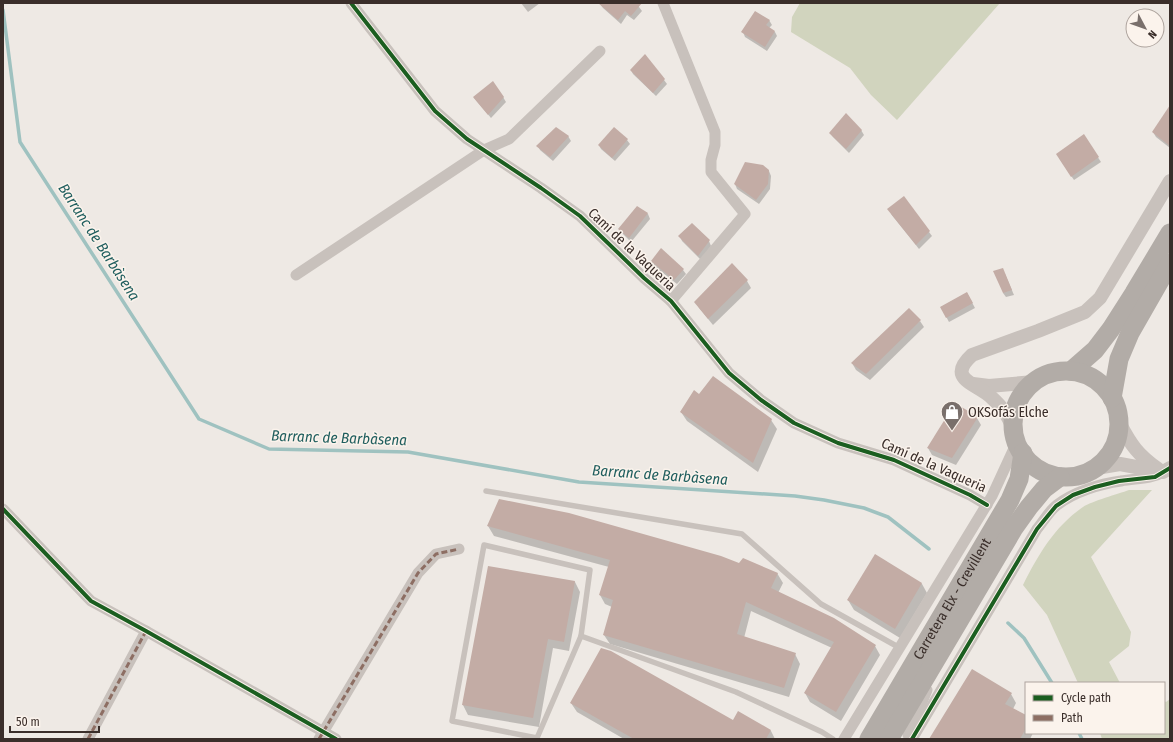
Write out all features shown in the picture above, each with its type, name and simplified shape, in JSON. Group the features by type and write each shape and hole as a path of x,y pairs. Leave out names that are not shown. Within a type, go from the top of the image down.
{"highway":[{"path":"1071,371 1095,350 1111,328 1170,233"},
{"path":"1112,398 1119,359 1130,333 1170,263"},
{"path":"1062,370 1071,371 1093,377 1106,388 1116,404 1120,424 1117,438 1107,458 1096,468 1079,476 1060,477 1044,472 1028,460 1017,441 1018,402 1027,387 1038,378 1062,370"},
{"name":"Carretera Elx - Crevillent","path":"869,739 1010,500 1019,479 1017,441"},
{"name":"Carretera Elx - Crevillent","path":"889,739 1014,528 1029,506 1044,489 1060,477"}],"street":[{"name":"Camí de la Vaqueria","path":"351,3 435,111 467,139 580,216 644,278 671,301 729,373 761,400 794,423 838,443 894,460 970,495 987,505"},
{"path":"663,3 715,132 715,145 711,160 711,172 745,214 671,301"},
{"path":"296,275 484,150 509,139 600,51"},
{"path":"844,739 987,505 1017,441 1004,410 989,395 964,379 961,372 963,363 972,356 1085,312 1100,298 1170,181"},
{"path":"969,383 989,386 1034,382"},
{"path":"1120,424 1130,444 1144,459 1166,470"},
{"path":"1096,468 1120,464 1166,470"},
{"path":"912,739 1037,529 1056,506 1073,495 1095,487 1120,481 1155,477 1166,470"},
{"path":"3,509 91,601 146,631 321,735 336,739"},
{"path":"321,735 418,573 436,554 459,549"},
{"path":"88,739 146,631"},
{"path":"906,739 949,639"},
{"path":"859,739 899,688"}],"lane":[{"path":"486,491 742,534 821,604 900,648"},
{"path":"484,545 590,570 581,636 537,738 452,721 484,545"},
{"path":"581,636 736,692 822,732 833,739"}],"green space":[{"path":"800,3 1000,3 897,120 871,95 850,68 791,32 792,17"},
{"path":"1129,490 1152,490 1091,557 1131,632 1129,646 1109,662 1119,682 1078,682 1047,615 1023,585 1041,552 1064,523 1083,507"},
{"path":"1170,699 1170,739 1102,739 1100,734 1165,734 1166,702"}],"building":[{"path":"598,3 642,3 631,16 625,11 618,20"},
{"path":"755,11 770,20 766,25 775,31 765,47 741,32"},
{"path":"645,54 665,79 653,93 630,70"},
{"path":"493,81 504,97 488,115 473,97"},
{"path":"1170,105 1170,146 1152,132"},
{"path":"846,113 862,130 846,149 829,133"},
{"path":"556,127 569,136 550,157 536,146"},
{"path":"614,127 628,139 612,158 598,145"},
{"path":"1084,134 1099,157 1071,177 1056,154"},
{"path":"745,162 763,165 769,170 768,184 756,200 734,184"},
{"path":"904,196 930,231 916,245 887,209"},
{"path":"637,206 648,213 629,238 618,229"},
{"path":"692,223 710,240 698,256 678,236"},
{"path":"661,248 684,269 674,280 651,261"},
{"path":"732,263 748,280 708,319 694,302"},
{"path":"1003,268 1012,290 1003,293 993,271"},
{"path":"967,292 973,303 946,318 940,307"},
{"path":"909,308 921,320 866,374 851,363"},
{"path":"713,376 772,419 753,463 680,412 694,390 699,394"},
{"name":"OKSofás Elche","path":"955,403 978,417 952,458 927,448"},
{"path":"499,499 569,513 721,556 739,563 743,558 778,573 771,588 834,618 876,645 836,712 804,693 834,642 746,602 737,634 796,653 784,688 603,635 613,600 599,595 610,560 487,526"},
{"path":"875,554 922,583 895,629 847,600"},
{"path":"488,566 575,581 564,642 548,639 533,718 462,705"},
{"path":"601,648 611,651 733,720 738,711 771,730 766,739 634,739 570,703"},
{"path":"972,669 1012,693 1005,704 1025,714 1025,730 1020,739 929,739"}],"waterway":[{"name":"Barranc de Barbàsena","path":"3,10 20,142 199,419 269,449 408,452 579,482 795,496 824,500 864,508 888,517 929,549"},
{"name":"Barranc de Barbàsena","path":"1008,623 1024,638 1051,682"},
{"name":"Barranc de Barbàsena","path":"1080,734 1082,739"}],"marked path":[{"path":"319,739 418,573 436,554 459,549"},
{"path":"88,739 146,631"}],"cycle path":[{"path":"351,3 435,111 467,139 580,216 644,278 671,301 729,373 761,400 794,423 838,443 894,460 970,495 987,505"},
{"path":"912,739 1037,529 1056,506 1073,495 1095,487 1119,481 1155,477 1170,468"},
{"path":"3,509 91,601 336,739"}],"place":[{"name":"OKSofás Elche","path":"952,432"}]}
